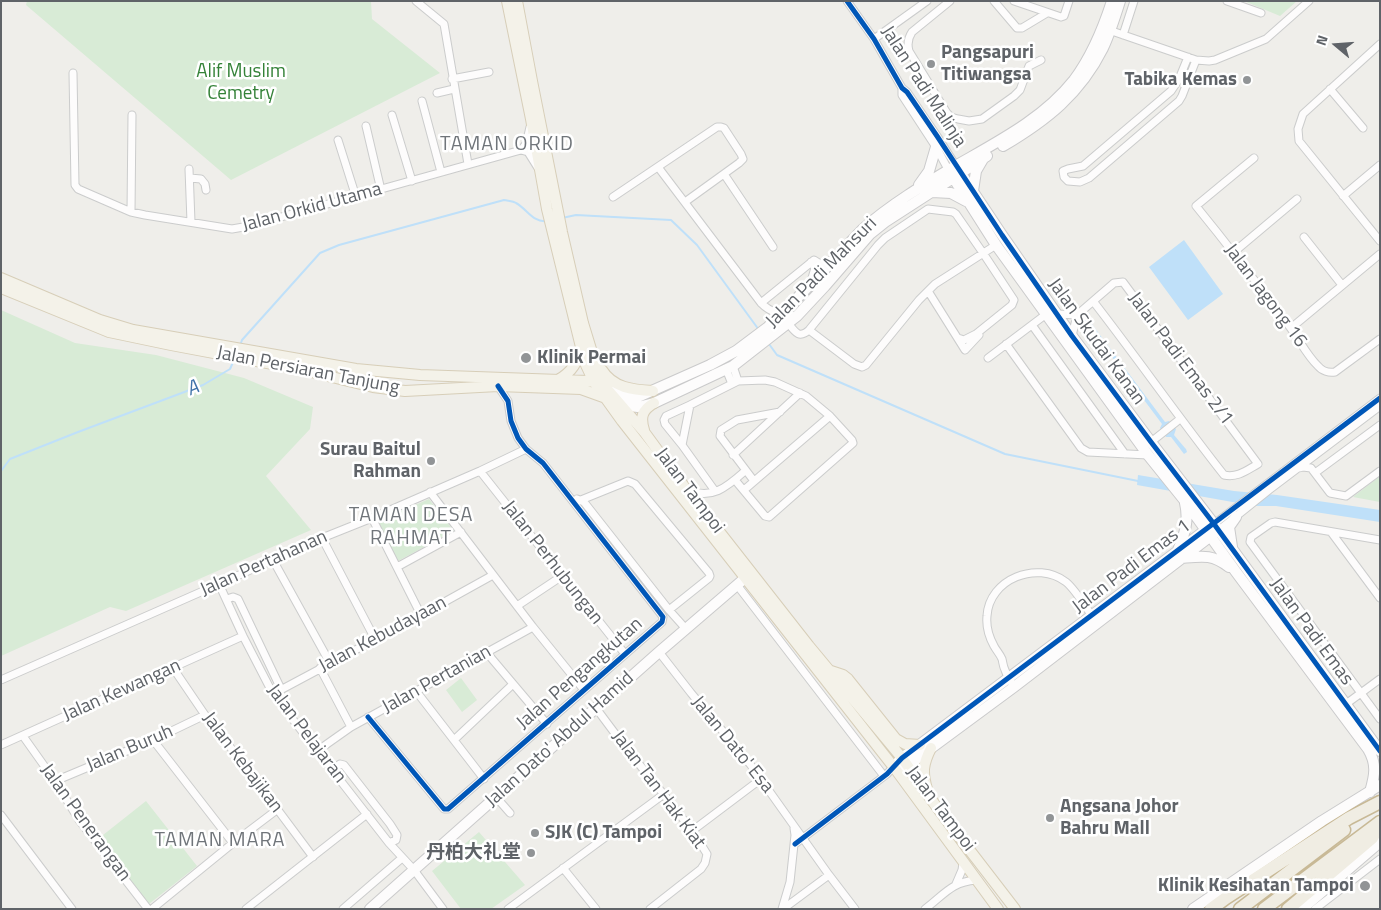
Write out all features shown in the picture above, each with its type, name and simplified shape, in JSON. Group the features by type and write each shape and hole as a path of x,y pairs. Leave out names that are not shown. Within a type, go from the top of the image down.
{"highway":[{"path":"1211,909 1344,821 1380,803"},
{"path":"1240,909 1380,803"},
{"path":"1264,909 1380,822"},
{"path":"1288,909 1372,838 1380,822"}],"main road":[{"name":"Jalan Tampoi","path":"507,1 541,172 558,234 581,347 586,366 594,382 606,393"},
{"name":"Jalan Tampoi","path":"517,1 552,208"},
{"name":"Jalan Tampoi","path":"558,234 595,365 606,393 619,417 745,579 890,772 964,863 998,909"},
{"name":"Jalan Persiaran Tanjung","path":"1,278 100,320 133,330 336,366 389,372 594,382"},
{"name":"Jalan Persiaran Tanjung","path":"1,288 116,334 299,368 388,390 405,391 498,386 581,389 606,393 621,406"},
{"path":"584,323 591,336 597,360 607,377 633,390 652,391"},
{"path":"558,380 568,374 578,357 581,347"},
{"path":"388,390 406,388 411,383 408,379 389,372"},
{"path":"568,389 597,400 619,417"},
{"path":"645,433 642,418 644,410 654,403"},
{"name":"Jalan Tampoi","path":"621,406 645,433 686,489 745,579 830,671 904,762 1015,909"},
{"path":"830,671 843,675 848,679 896,739 905,744 920,745"},
{"path":"930,797 924,775 924,767 931,748"}],"street":[{"path":"416,1 444,24 468,164"},
{"name":"Jalan Padi Malinja","path":"847,1 874,39 902,88 955,172"},
{"path":"874,39 927,1"},
{"path":"950,1 912,32 908,45 909,50 951,117 969,121 982,119 1020,90 1029,66 1040,60"},
{"path":"994,1 1017,28 1022,28 1047,13"},
{"path":"1014,1 1061,17 1064,16 1069,1"},
{"name":"Jalan Padi Mahsuri","path":"770,331 788,323 797,316 870,234 931,192 984,150 1037,116 1062,94 1084,66 1097,42 1107,29 1112,1"},
{"name":"Jalan Padi Mahsuri","path":"621,406 638,407 654,403 729,367 770,331 782,314 874,220 914,192 985,157 1018,137 1060,106 1094,65 1107,29 1120,1"},
{"path":"1122,35 1134,1"},
{"path":"1227,1 1261,14"},
{"path":"1107,29 1196,60 1215,60 1266,39 1308,1"},
{"path":"1378,49 1303,114 1298,135 1299,141 1380,241"},
{"path":"1188,57 1180,79 1171,91 1083,166 1064,171 1064,177 1068,181 1080,182 1089,178 1179,101 1196,60"},
{"name":"Jalan Orkid Utama","path":"73,72 75,185 132,212 145,215 232,229 356,197 522,150"},
{"path":"452,79 489,72"},
{"name":"Jalan Padi Malinja","path":"902,88 902,95 955,172"},
{"path":"437,93 454,89"},
{"path":"1330,89 1363,128"},
{"path":"1171,91 1179,101"},
{"path":"422,101 441,172"},
{"path":"132,115 132,212"},
{"path":"392,115 412,181"},
{"path":"531,118 528,137 522,150 528,152 541,172"},
{"path":"366,126 381,190"},
{"path":"613,197 717,127 724,128 741,154 742,159 685,202"},
{"path":"338,140 356,197"},
{"path":"914,192 929,171 936,147"},
{"path":"973,191 976,171 985,157"},
{"name":"Jalan Jagong 16","path":"1254,158 1196,206 1234,252 1322,370 1331,373 1341,368 1380,339"},
{"path":"1343,196 1380,165"},
{"path":"658,167 761,303 767,309 797,316"},
{"path":"190,169 190,222"},
{"name":"Jalan Skudai Kanan","path":"955,172 973,191 1148,455 1183,499 1212,530"},
{"name":"Jalan Skudai Kanan","path":"955,172 969,203 996,245 1072,336 1200,505 1212,530"},
{"path":"724,174 773,247"},
{"path":"190,178 201,179 205,184 206,190"},
{"path":"931,192 951,193 969,203"},
{"path":"1234,252 1297,199"},
{"path":"788,323 796,333 804,334 809,330 878,245 928,208 956,214 1014,300 965,350 928,291"},
{"path":"1304,237 1342,285"},
{"path":"809,330 854,364 862,367 866,365 935,284 996,245"},
{"path":"1291,328 1380,254"},
{"path":"761,303 812,261"},
{"path":"812,261 827,267"},
{"path":"807,288 814,274 815,268 812,261"},
{"name":"Jalan Padi Emas 2/1","path":"1077,315 1114,283 1123,282 1258,464 1238,475 1231,477 1224,475 1180,419"},
{"path":"1093,301 1139,360 1180,419 1151,442"},
{"path":"988,358 1032,324 1052,312 1077,315 1072,336"},
{"path":"958,338 962,340 968,338 990,324"},
{"path":"1032,324 1125,454"},
{"path":"1006,344 1081,448 1088,452 1148,455"},
{"name":"Jalan Padi Mahsuri","path":"606,393 638,397 710,365 736,351 753,345"},
{"path":"729,367 735,383"},
{"path":"715,491 665,424 664,420 666,416 735,383 765,380 775,382 806,396 830,416 853,443 769,517 765,516 735,480"},
{"path":"498,386 508,401 514,430 518,438 526,449 543,463 569,497 581,500 628,481 636,484 709,573 709,578 669,610"},
{"path":"508,401 519,387"},
{"path":"733,455 800,393"},
{"name":"Jalan Padi Emas 1","path":"904,762 931,748 1011,683 1239,511 1380,398"},
{"path":"682,445 690,405"},
{"name":"Jalan Padi Emas 1","path":"1266,488 1296,469 1380,406"},
{"path":"754,481 720,436 721,430 738,420 780,412"},
{"path":"744,490 830,416"},
{"path":"1313,471 1380,425"},
{"name":"Jalan Pertahanan","path":"1,680 322,538 480,471 526,449"},
{"path":"1318,453 1311,463 1313,471 1330,493 1346,496 1380,471"},
{"path":"1296,469 1303,467 1313,471"},
{"name":"Jalan Perhubungan","path":"480,471 625,654"},
{"path":"686,489 704,494 715,491 735,480 745,471"},
{"path":"430,492 533,627 584,690"},
{"name":"Jalan Pengangkutan","path":"368,718 444,809 448,809 662,622 663,618 569,497"},
{"path":"1183,499 1188,514 1180,554 1213,558 1236,572"},
{"path":"581,500 686,629"},
{"path":"1233,550 1230,527 1239,511"},
{"name":"Jalan Padi Emas 1","path":"1212,530 1239,511"},
{"path":"372,518 421,615"},
{"path":"1380,540 1271,522 1251,537 1250,542 1380,719"},
{"name":"Jalan Padi Emas","path":"1212,530 1233,550 1380,751"},
{"name":"Jalan Padi Emas","path":"1212,530 1236,572 1368,749 1374,764 1374,780 1370,792"},
{"path":"397,567 461,532"},
{"path":"1331,532 1380,598"},
{"path":"322,538 375,639"},
{"path":"273,560 330,663"},
{"path":"1011,683 1004,670 1003,661 989,634 987,618 990,601 997,590 1006,583 1015,577 1030,574 1042,573 1053,575 1066,583 1094,620"},
{"name":"Jalan Kebudayaan","path":"273,694 421,615 493,574"},
{"path":"517,606 562,576"},
{"name":"Jalan Dato' Abdul Hamid","path":"370,909 659,652 745,579"},
{"name":"Jalan Pelajaran","path":"219,584 273,694 443,909"},
{"path":"227,599 233,597 238,599 282,689"},
{"name":"Jalan Pertanian","path":"317,751 351,726 533,627"},
{"name":"Jalan Kewangan","path":"1,745 243,636"},
{"name":"Jalan Dato' Esa","path":"659,652 761,780 828,875 855,909"},
{"path":"487,653 547,724"},
{"name":"Jalan Kebajikan","path":"173,668 205,715 313,857"},
{"path":"320,668 351,726"},
{"path":"1346,704 1380,679"},
{"name":"Jalan Padi Emas 1","path":"904,762 920,745 1011,683"},
{"path":"454,740 513,684"},
{"path":"416,691 484,779"},
{"name":"Jalan Tan Hak Kiat","path":"596,708 638,764 692,830 707,854 701,869 659,906 650,909"},
{"name":"Jalan Buruh","path":"55,781 153,740 205,715"},
{"name":"Jalan Penerangan","path":"22,736 55,781 79,820 150,909"},
{"path":"153,740 233,843"},
{"path":"795,844 904,762"},
{"path":"332,771 340,764 344,765 397,835 396,840 389,843"},
{"path":"692,830 761,780"},
{"path":"1193,909 1322,821 1380,785"},
{"path":"508,909 664,794"},
{"path":"496,797 510,813"},
{"path":"150,909 278,809"},
{"path":"246,909 367,814"},
{"path":"1,815 72,909"},
{"path":"783,909 790,882 795,844 794,825"},
{"path":"1302,909 1380,842"},
{"path":"343,909 402,858"},
{"path":"1315,909 1380,859"},
{"path":"1357,860 1366,870"},
{"path":"956,884 964,863"},
{"path":"563,868 596,909"},
{"path":"783,909 828,875"},
{"path":"925,909 956,884 976,880"}],"green space":[{"name":"Alif Muslim Cemetry","path":"27,1 371,1 372,19 440,73 231,180 26,5"},
{"path":"1244,1 1297,1 1280,16"},
{"path":"1,310 75,343 156,355 244,378 313,407 310,429 266,476 311,530 126,611 110,607 1,656"},
{"path":"1380,476 1380,502 1353,497"},
{"path":"429,499 454,531 398,561 378,521"},
{"path":"461,678 477,700 462,712 446,690"},
{"path":"146,801 197,866 149,904 98,839"},
{"path":"479,832 525,885 491,909 461,909 432,871"}],"water":[{"path":"1184,240 1223,294 1188,320 1149,267"},
{"path":"1090,313 1088,319 1165,422 1169,421 1176,429 1174,435 1187,452 1184,454 1171,437 1166,437 1160,428 1162,424 1085,321 1080,321"},
{"path":"1138,475 1234,491 1277,495 1380,510 1380,522 1276,506 1255,506 1137,485"}],"waterway":[{"path":"240,346 242,340 320,253 339,245 504,200 516,203 538,220 547,221"},
{"path":"562,218 576,215 671,220 697,245 759,330"},
{"path":"769,344 777,355 1005,454 1138,481"},
{"name":"A","path":"1,471 10,459 203,385 230,369 234,360"}],"cycle path":[{"path":"847,1 874,39 902,88 907,92 1072,336 1214,524 1380,751"},
{"path":"368,717 444,809 448,809 662,622 663,617 543,463 526,449 518,438 511,421 508,401 498,386"},
{"path":"795,844 887,774 902,758 1380,398"}],"place":[{"name":"Pangsapuri Titiwangsa","path":"931,64"},
{"name":"Tabika Kemas","path":"1247,80"},
{"name":"Klinik Permai","path":"526,358"},
{"name":"Surau Baitul Rahman","path":"431,461"},
{"name":"Angsana Johor Bahru Mall","path":"1050,818"},
{"name":"SJK (C) Tampoi","path":"535,833"},
{"name":"丹柏大礼堂","path":"531,853"},
{"name":"Klinik Kesihatan Tampoi","path":"1365,886"}],"district":[{"name":"TAMAN ORKID","path":"507,145"},
{"name":"TAMAN DESA RAHMAT","path":"411,528"},
{"name":"TAMAN MARA","path":"220,841"}]}
